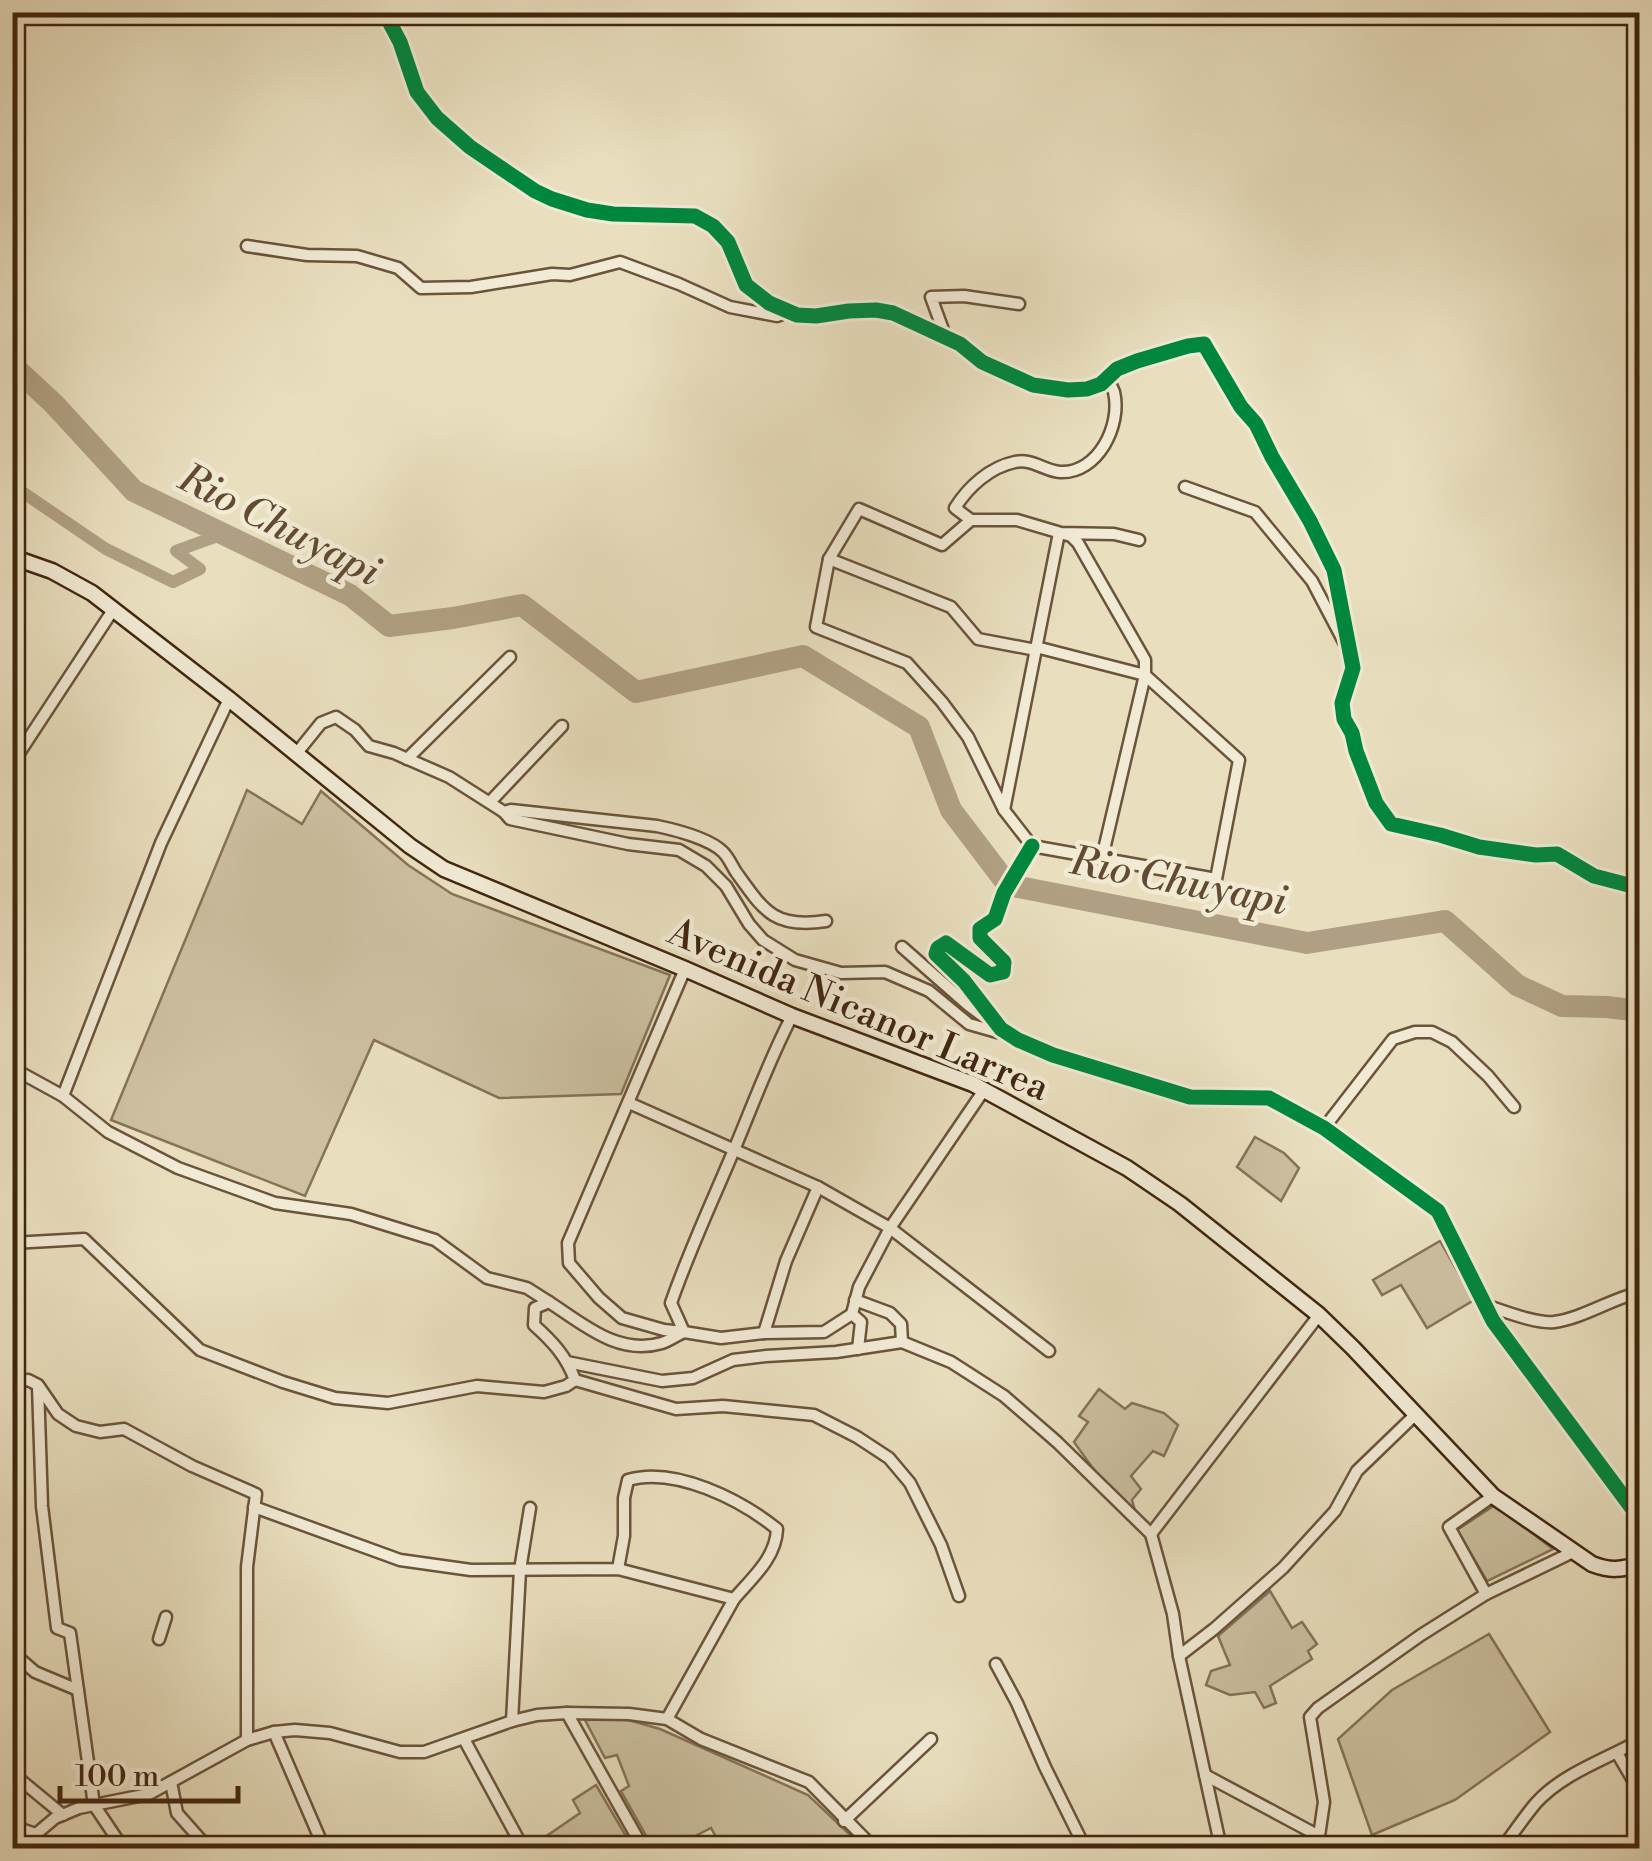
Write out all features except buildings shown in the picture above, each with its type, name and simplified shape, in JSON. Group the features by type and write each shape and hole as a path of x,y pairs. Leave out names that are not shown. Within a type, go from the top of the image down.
{"main road":[{"name":"Avenida Nicanor Larrea","path":"12,556 52,571 92,593 444,870 792,1016 984,1090 1127,1168 1180,1204 1319,1315 1494,1496 1592,1564 1607,1570 1640,1564"}],"street":[{"path":"384,12 418,92 437,118 470,147 552,199 612,214 695,216 713,226 728,242 746,285 769,303 797,316 876,310 893,313 960,344 982,362 1033,385 1068,390 1101,384 1117,369 1137,360 1204,344 1241,407 1256,424 1334,570 1352,668 1342,703 1344,718 1376,803 1391,824 1479,847 1558,854 1594,876 1640,888"},
{"path":"247,246 307,256 357,256 398,268 421,288 470,287 552,274 570,275 620,262 730,307 777,316 789,312"},
{"path":"946,338 932,297 964,296 1019,304"},
{"path":"1102,858 1145,675 1145,660 1071,536 1017,520 972,520 955,508 966,491 998,467 1020,460 1054,472 1071,472 1089,464 1107,442 1114,418 1114,393 1108,377"},
{"path":"1185,487 1255,512 1312,581 1349,652"},
{"path":"829,560 951,607 978,640 1036,649 1145,675 1239,760 1216,879 1032,846 1004,810 968,736 908,663 816,626 829,560 858,509 942,546 972,520"},
{"path":"1059,533 1114,534 1139,540"},
{"path":"1004,810 1059,533"},
{"path":"12,764 112,610"},
{"path":"407,759 510,657"},
{"path":"64,1096 161,842 229,699"},
{"path":"296,754 321,723 336,718 355,730 369,746 450,777 510,819 628,844 679,850 706,866 726,886 762,940 796,960 841,973 886,972 929,991 968,1024 997,1032 1002,1029"},
{"path":"490,802 562,726"},
{"path":"504,812 674,830 712,844 725,854 764,910 787,922 807,924 826,920"},
{"path":"1002,1029 964,980 936,954 946,943 990,975 1003,972 1004,962 980,938 980,929 995,918 1004,893 1032,846"},
{"path":"902,947 968,1006 1018,1040 1053,1055 1190,1097 1269,1098 1324,1128 1438,1211 1493,1321 1640,1519"},
{"path":"685,969 568,1242 569,1263 622,1318 664,1330 721,1338 824,1332 852,1314 859,1287 890,1228 984,1090"},
{"path":"684,1332 671,1302 689,1251 792,1016"},
{"path":"1324,1128 1393,1039 1416,1032 1432,1032 1452,1042 1514,1107"},
{"path":"12,1068 64,1096 108,1132 178,1168 275,1204 352,1214 435,1240 486,1278 527,1288 596,1334 629,1346 662,1343 684,1332"},
{"path":"628,1103 818,1187 890,1228 1048,1351"},
{"path":"764,1333 786,1261 818,1187"},
{"path":"12,1243 84,1239 200,1350 335,1398 388,1403 476,1386 544,1392 575,1380 676,1409 722,1406 814,1415 889,1458 910,1483 959,1596"},
{"path":"1485,1305 1554,1322 1625,1296 1640,1296"},
{"path":"855,1300 890,1313 901,1324 902,1342"},
{"path":"550,1302 535,1308 534,1325 557,1345 575,1380"},
{"path":"852,1314 861,1322 858,1349"},
{"path":"1151,1534 1319,1315"},
{"path":"568,1362 662,1381 693,1378 733,1360 902,1342 951,1362 1004,1396 1151,1534 1172,1614 1221,1848"},
{"path":"12,1382 28,1380 38,1385 58,1414 76,1426 100,1432 124,1429 192,1466 256,1494 247,1566 247,1740"},
{"path":"38,1385 42,1506 57,1628 70,1632 94,1806 123,1848"},
{"path":"1179,1656 1283,1568 1335,1512 1357,1470 1415,1414"},
{"path":"618,1569 628,1480 642,1476 675,1480 735,1500 777,1529 776,1544 734,1598 667,1719"},
{"path":"1486,1594 1449,1527 1494,1496"},
{"path":"254,1507 400,1560 470,1570 618,1569 734,1598"},
{"path":"512,1722 520,1570 530,1508"},
{"path":"1316,1848 1324,1802 1310,1717 1421,1635 1486,1594 1572,1552"},
{"path":"159,1639 166,1617"},
{"path":"12,1652 35,1672 78,1690"},
{"path":"996,1664 1085,1848"},
{"path":"566,1713 643,1848"},
{"path":"25,1848 55,1818 79,1808 148,1794 247,1740 274,1732 330,1734 400,1752 424,1752 537,1715 566,1713 667,1719 701,1739 809,1782 874,1848"},
{"path":"274,1732 324,1848"},
{"path":"464,1739 523,1848"},
{"path":"844,1820 931,1739"},
{"path":"1502,1848 1536,1802 1552,1788 1640,1740"},
{"path":"1617,1753 1640,1792"},
{"path":"12,1774 63,1815"},
{"path":"1205,1775 1320,1836"},
{"path":"171,1782 177,1814 208,1848"},
{"path":"12,1826 36,1834"}],"shaded area":[{"path":"247,790 302,824 321,791 408,865 452,894 670,975 621,1094 499,1098 374,1040 305,1196 111,1120"},
{"path":"1255,1137 1284,1153 1299,1168 1281,1201 1237,1167"},
{"path":"1440,1241 1474,1300 1427,1328 1401,1285 1382,1295 1373,1280"},
{"path":"1099,1389 1125,1409 1132,1403 1164,1413 1178,1425 1164,1456 1153,1451 1131,1476 1141,1489 1132,1500 1136,1514 1102,1481 1074,1442 1088,1422 1079,1416"},
{"path":"1495,1505 1553,1549 1487,1581 1457,1530"},
{"path":"1270,1591 1292,1628 1302,1622 1317,1644 1308,1651 1312,1659 1270,1686 1276,1703 1264,1708 1255,1692 1230,1695 1206,1685 1211,1671 1230,1665 1218,1636"},
{"path":"1489,1634 1550,1732 1455,1800 1372,1835 1338,1739 1392,1690"},
{"path":"625,1719 660,1729 808,1795 864,1848 808,1848 800,1839 781,1848 753,1840 752,1848 722,1848 711,1828 672,1848 653,1848 621,1791 629,1786 617,1755 605,1758 585,1720"},
{"path":"596,1785 633,1848 533,1848 580,1813 573,1800"}],"waterway":[{"name":"Rio Chuyapi","path":"12,365 54,404 134,491 350,595 389,626 522,605 636,692 803,656 919,727 951,810 1008,885 1307,943 1445,921 1517,985 1562,1006 1640,1011"},
{"path":"12,485 106,549 173,582 200,569 176,551 223,534"}],"cycle path":[{"path":"384,12 400,42 417,92 437,118 470,147 535,191 587,210 695,216 713,226 728,242 746,285 769,303 797,315 876,310 893,313 960,344 982,362 1033,385 1068,390 1101,384 1117,369 1137,361 1204,344 1241,407 1256,424 1334,570 1353,668 1342,703 1344,719 1376,803 1391,824 1479,847 1557,854 1594,876 1640,888"},
{"path":"1032,846 1004,893 995,919 980,929 980,938 1004,962 1003,972 990,975 946,943 936,954 964,981 1001,1029 1053,1055 1190,1097 1269,1098 1324,1128 1438,1211 1493,1321 1640,1519"}]}
